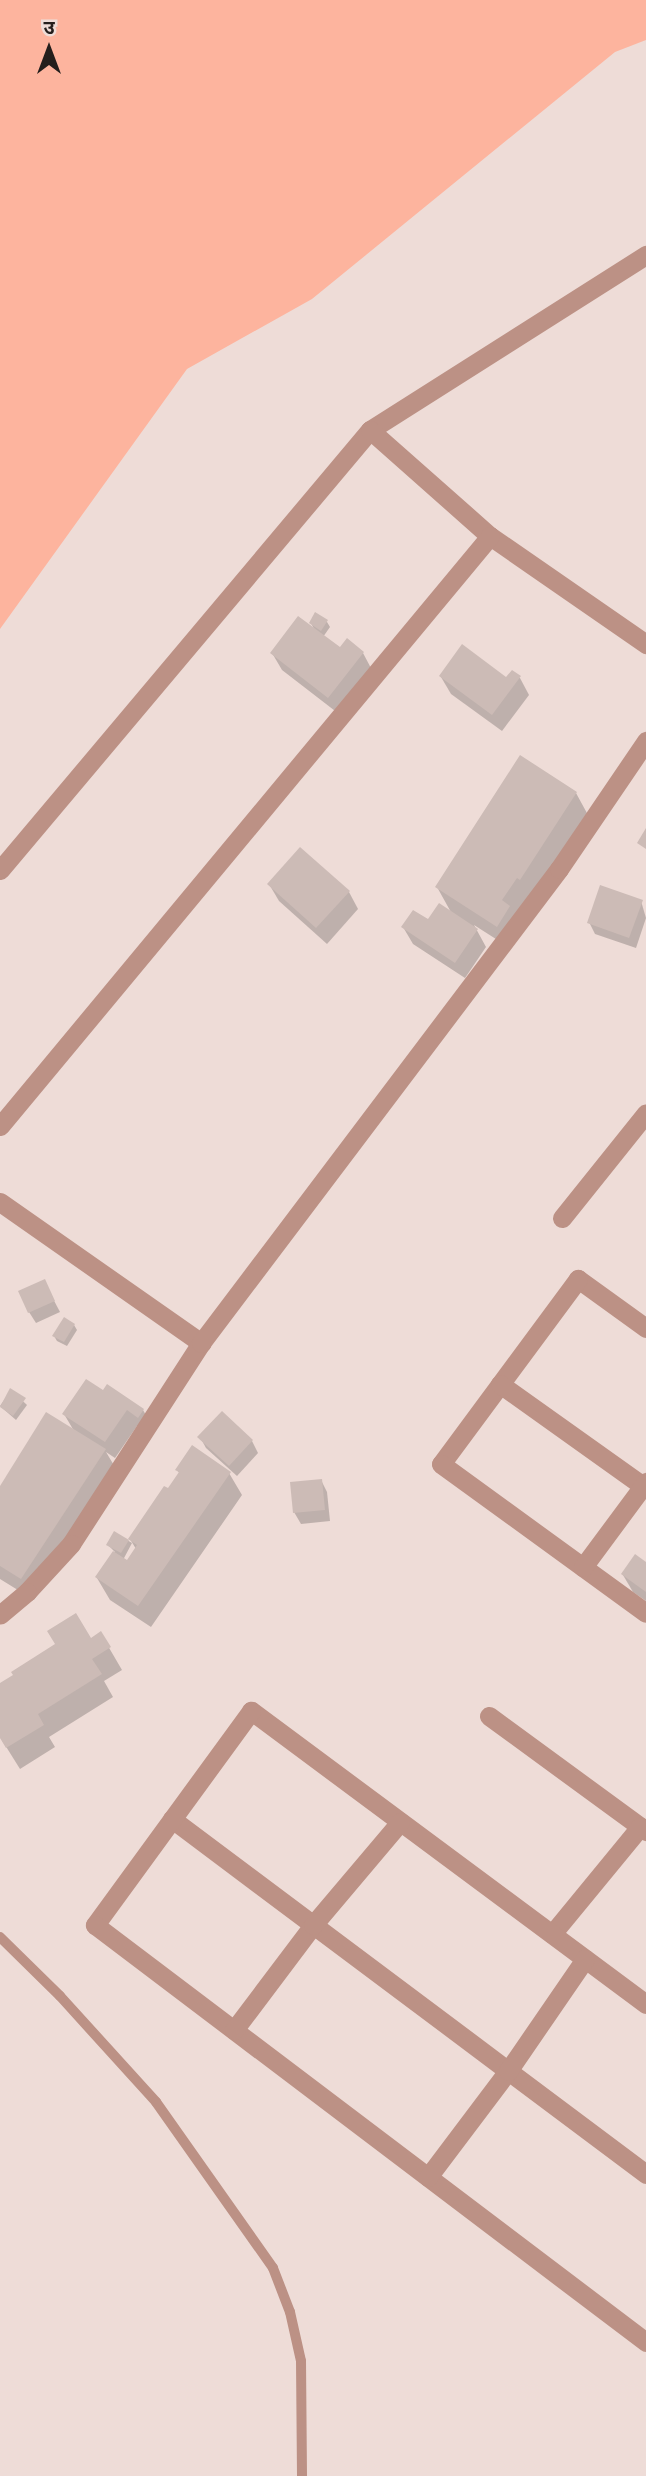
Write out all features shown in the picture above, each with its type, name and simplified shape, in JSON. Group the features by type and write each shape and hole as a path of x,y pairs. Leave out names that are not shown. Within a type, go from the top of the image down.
{"street":[{"path":"0,870 370,430 646,255"},
{"path":"370,430 490,536 646,644"},
{"path":"0,1126 490,536"},
{"path":"0,1615 27,1592 71,1544 201,1343 559,869 646,741"},
{"path":"562,1218 646,1113"},
{"path":"0,1202 201,1343"},
{"path":"646,1328 578,1279 441,1464 646,1613"},
{"path":"500,1384 645,1485 583,1567"},
{"path":"646,2004 251,1711 95,1925 646,2342"},
{"path":"489,1716 643,1829 552,1934"},
{"path":"172,1819 646,2174"},
{"path":"234,2030 313,1925 400,1822"},
{"path":"428,2177 508,2071 585,1959"}],"lane":[{"path":"0,1937 60,1996 156,2102 273,2268 290,2312 301,2361 302,2476"}],"shaded area":[{"path":"0,0 646,0 646,40 615,52 312,299 187,369 0,629"}],"building":[{"path":"315,612 328,620 321,631 309,623"},
{"path":"298,616 340,647 347,638 364,652 328,698 270,653"},
{"path":"462,644 506,677 512,670 521,676 492,715 439,676"},
{"path":"520,755 577,792 520,880 517,878 502,900 510,906 497,927 435,887"},
{"path":"646,828 646,849 637,843"},
{"path":"300,847 350,891 316,928 267,884"},
{"path":"600,885 643,900 629,938 587,923"},
{"path":"439,903 478,929 455,963 401,927 413,910 428,919"},
{"path":"45,1279 55,1301 28,1313 18,1291"},
{"path":"64,1317 75,1324 64,1342 52,1336"},
{"path":"86,1379 103,1390 107,1384 144,1409 138,1418 127,1410 105,1442 62,1414"},
{"path":"10,1388 26,1398 13,1416 0,1407"},
{"path":"222,1411 253,1440 229,1466 197,1437"},
{"path":"46,1412 106,1449 21,1579 0,1566 0,1486"},
{"path":"192,1445 231,1472 138,1606 95,1577 113,1551 127,1560 137,1545 128,1539 164,1486 168,1488 179,1472 175,1470"},
{"path":"322,1479 325,1510 293,1513 290,1482"},
{"path":"114,1531 129,1540 121,1553 106,1545"},
{"path":"635,1554 646,1562 646,1592 621,1574"},
{"path":"76,1613 91,1638 101,1631 111,1647 92,1659 102,1674 38,1714 44,1725 6,1748 0,1738 0,1683 13,1675 11,1672 55,1644 47,1631"}]}
